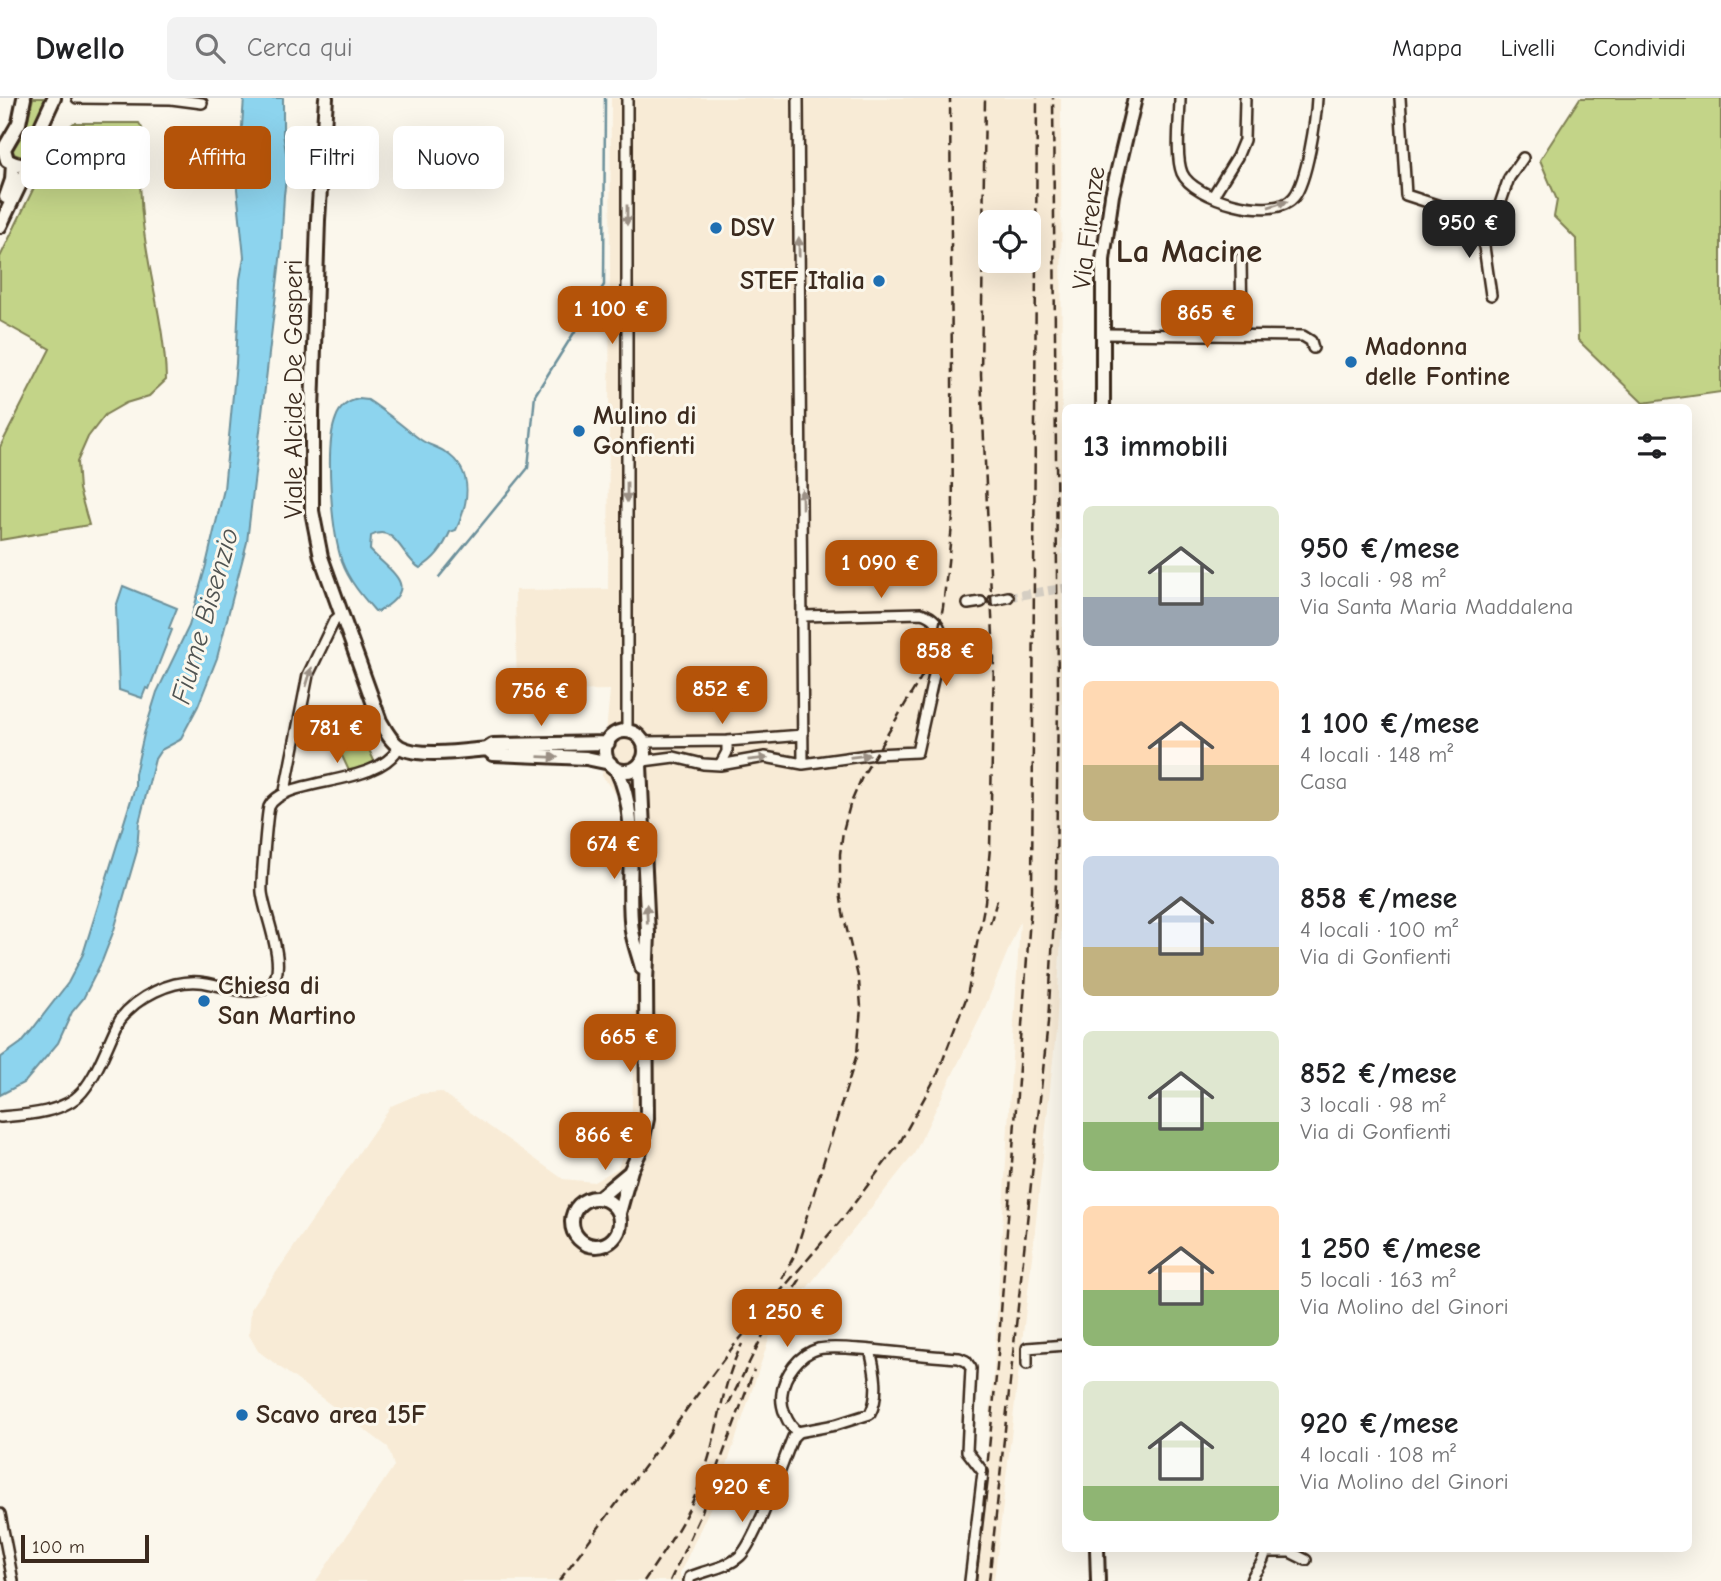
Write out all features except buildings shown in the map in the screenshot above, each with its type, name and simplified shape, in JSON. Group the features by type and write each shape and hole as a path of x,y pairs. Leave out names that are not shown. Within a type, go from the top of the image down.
{"street":[{"path":"42,126 54,98"},
{"path":"78,98 171,99 202,103"},
{"name":"Viale Alcide De Gasperi","path":"326,98 318,220 311,481 313,511 320,557 341,615 380,721 399,747"},
{"path":"627,98 627,732"},
{"path":"798,98 803,764"},
{"name":"Via Firenze","path":"1102,404 1102,260 1112,195 1135,98"},
{"path":"1180,98 1181,170 1185,180 1194,188 1213,196 1249,207 1270,208 1288,202 1295,196 1310,150 1318,98"},
{"path":"1213,196 1237,157 1244,140 1245,98"},
{"path":"1401,98 1406,195 1480,219 1497,213 1509,178 1523,158"},
{"path":"0,209 10,190 6,150 19,123 22,101"},
{"path":"6,150 21,165"},
{"path":"0,226 21,182"},
{"path":"1480,219 1491,295"},
{"path":"1241,258 1242,335"},
{"path":"1103,334 1303,336 1311,341 1313,348"},
{"path":"994,600 1008,597"},
{"path":"968,604 981,602"},
{"path":"0,1116 22,1116 46,1111 81,1093 120,1019 127,1010 146,996 179,983 198,982 248,991 265,989 275,979 278,961 264,905 262,883 268,812 274,800 285,791 352,777 394,756 399,747 426,752 487,750 493,754 586,758 629,771 642,763 674,757 720,765 765,757 803,764 874,754 917,752 942,645 940,627 929,616 921,613 803,616"},
{"path":"285,791 308,675 334,621 341,615"},
{"path":"619,1213 611,1203 600,1198 586,1200 576,1208 573,1228 580,1239 597,1246 610,1242 618,1232 619,1213 631,1170 640,1152 647,1119 648,934 642,763 645,755 643,742 639,737 627,732 616,734 608,743 606,753 625,786 630,807 632,932 646,982"},
{"path":"643,742 727,741 803,735"},
{"path":"720,765 727,752 727,741"},
{"path":"487,750 493,745 608,743"},
{"path":"600,1198 631,1170"},
{"path":"1027,1364 1027,1348 1062,1345"},
{"path":"798,1432 786,1418 781,1395 798,1359 818,1349 870,1350 959,1358 966,1361 971,1368 967,1451 983,1472 970,1581"},
{"path":"689,1581 690,1577 729,1563 741,1555 754,1534 793,1437 798,1432 870,1414 877,1402 870,1350"},
{"path":"0,1514 13,1581"},
{"path":"1097,1552 1098,1581"},
{"path":"1251,1581 1265,1560 1264,1552"},
{"path":"1290,1552 1306,1560"}],"shaded area":[{"path":"611,98 1061,98 1062,915 1056,1032 994,1581 972,1581 986,1466 994,1366 1020,921 983,1012 914,1154 771,1333 719,1489 680,1573 681,1581 316,1581 394,1466 388,1447 258,1351 249,1335 251,1309 391,1106 419,1094 441,1092 563,1179 594,1182 618,1168 631,1131 636,988 619,798 602,776 610,690 517,692 515,590 608,589"}],"green space":[{"path":"33,98 47,98 35,126 26,126"},
{"path":"1580,98 1721,98 1721,392 1643,403 1578,340 1576,239 1554,217 1557,200 1540,160"},
{"path":"74,123 139,123 141,126 70,126"},
{"path":"21,136 21,157 14,154 13,150"},
{"path":"33,189 141,189 146,247 162,335 166,380 149,396 126,403 105,415 88,437 77,462 79,489 89,525 0,540 0,447 50,349 0,321 0,257"},
{"path":"362,734 375,763 350,773 337,745"}],"water":[{"name":"Fiume Bisenzio","path":"244,98 283,98 285,187 281,251 247,542 217,658 198,706 180,740 161,750 155,759 139,823 137,851 102,961 83,999 72,1012 58,1043 25,1082 0,1095 0,1058 21,1043 31,1031 68,983 83,954 135,787 135,774 144,734 157,692 189,626 206,565 224,489 236,363 240,279 244,257 237,189 271,189 271,126 242,126"},
{"path":"359,399 368,400 421,440 455,460 461,468 467,488 464,509 456,530 450,532 438,553 420,568 393,538 379,533 371,536 370,550 394,573 401,587 391,603 378,612 361,594 345,569 338,548 333,511 330,468 332,431 342,407"},
{"path":"123,586 177,608 169,628 172,630 149,689 146,688 142,698 119,690 116,607"}],"waterway":[{"path":"439,577 528,468 535,395 604,285 605,98"}],"tunnel":[{"path":"1008,597 1062,589"}],"railway":[{"path":"782,1279 795,1254 857,1054 861,1007 859,981 840,891 843,831 862,777 926,669 935,647 943,607 953,517 950,98"},
{"path":"559,1581 732,1348 843,1218 899,1144 938,1073 967,996 985,902 990,848 994,659 981,375 985,98"},
{"path":"976,1581 997,1367 1032,890 1037,98"},
{"path":"989,1581 1048,1023 1056,883 1058,695 1053,98"},
{"path":"990,924 998,897"},
{"path":"728,1405 762,1337 801,1278"},
{"path":"644,1581 697,1492 708,1461 729,1377 742,1344"},
{"path":"670,1581 701,1514 754,1370"}],"place":[{"name":"DSV","path":"716,228"},
{"name":"STEF Italia","path":"879,281"},
{"name":"Madonna delle Fontine","path":"1351,362"},
{"name":"Mulino di Gonfienti","path":"579,431"},
{"name":"Chiesa di San Martino","path":"204,1001"},
{"name":"Scavo area 15F","path":"242,1415"}],"district":[{"name":"La Macine","path":"1189,251"}]}
